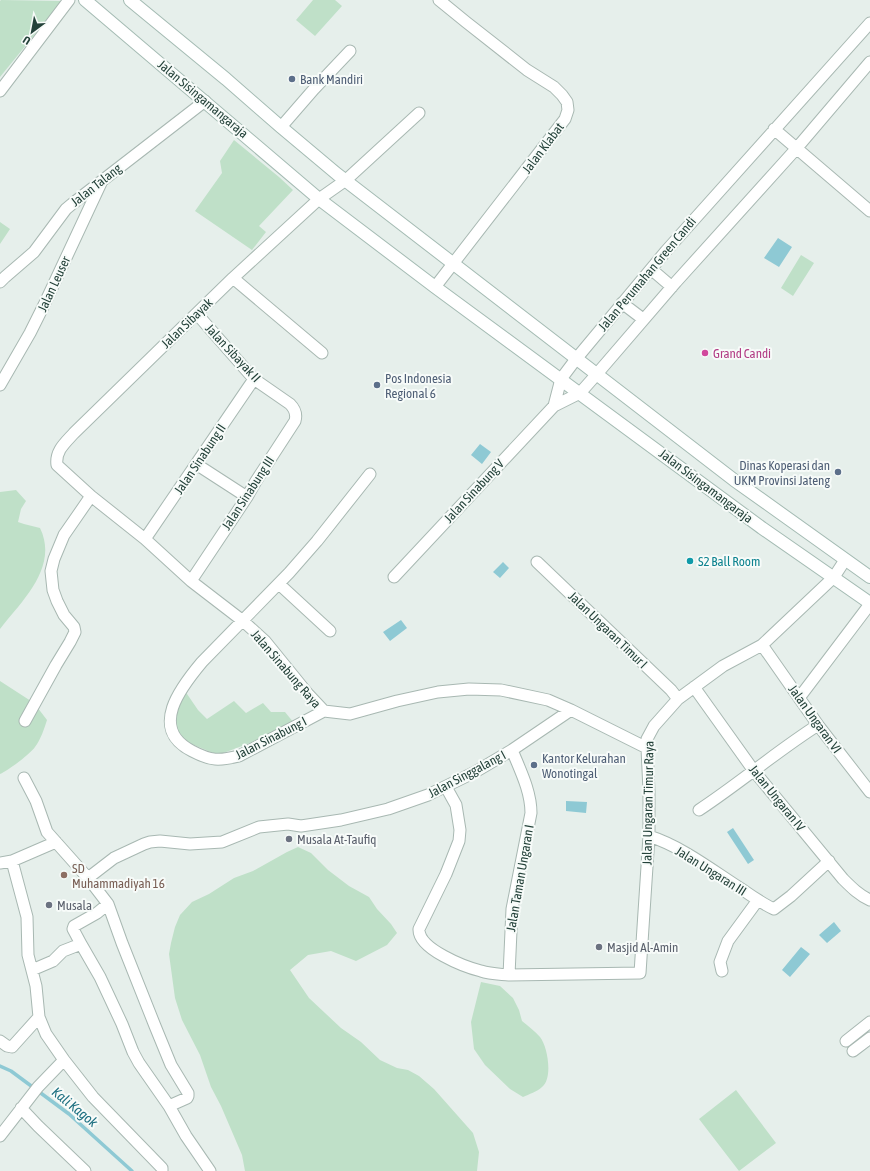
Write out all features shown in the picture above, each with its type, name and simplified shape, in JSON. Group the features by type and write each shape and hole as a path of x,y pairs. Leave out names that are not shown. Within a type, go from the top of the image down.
{"main road":[{"name":"Jalan Sisingamangaraja","path":"85,0 319,199 435,287 762,528 834,577 870,604"},
{"name":"Jalan Sisingamangaraja","path":"130,0 346,180 596,375 734,480 870,577"}],"street":[{"path":"0,91 69,0"},
{"name":"Jalan Klabat","path":"439,0 527,70 554,88 567,102 568,110 565,119 453,263"},
{"name":"Jalan Perumahan Green Candi","path":"554,406 561,379 622,303 774,129 870,23"},
{"path":"281,127 350,51"},
{"name":"Jalan Perumahan Green Candi","path":"596,375 643,319 796,149 870,62"},
{"name":"Jalan Talang","path":"0,282 34,252 66,209 205,101"},
{"path":"319,199 346,180 419,114"},
{"path":"774,129 870,211"},
{"name":"Jalan Leuser","path":"0,385 48,298 102,180"},
{"name":"Jalan Sibayak","path":"59,451 74,433 233,278 319,199"},
{"path":"435,287 453,263"},
{"path":"651,269 672,287"},
{"path":"233,278 322,353"},
{"path":"622,303 643,319"},
{"name":"Jalan Sibayak II","path":"197,314 254,379 290,404"},
{"path":"554,406 580,393 596,375"},
{"name":"Jalan Sinabung II","path":"145,539 254,379"},
{"name":"Jalan Sinabung III","path":"191,581 295,421 296,413 290,404"},
{"name":"Jalan Sinabung V","path":"394,576 554,406"},
{"name":"Jalan Sinabung Raya","path":"59,451 56,459 57,465 91,496 145,539 191,581 243,621 265,641 308,694 324,711 350,714 397,701 438,692 469,689 501,690 548,700 572,710 647,748"},
{"path":"196,464 247,497"},
{"name":"Jalan Sinabung I","path":"324,711 239,756 217,760 204,757 189,750 172,734 170,725 170,716 176,698 185,683 202,662 279,584 317,541 370,474"},
{"path":"25,721 75,632 74,627 64,615 57,601 53,590 51,571 54,559 64,535 91,496"},
{"path":"834,577 845,560"},
{"name":"Jalan Ungaran Timur I","path":"537,562 671,690 678,699"},
{"name":"Jalan Ungaran Timur Raya","path":"509,975 640,973 649,836 647,739 654,726 678,699 723,666 762,645 834,577"},
{"path":"279,584 330,631"},
{"path":"799,698 870,604"},
{"name":"Jalan Ungaran VI","path":"762,645 818,725 869,789"},
{"name":"Jalan Ungaran IV","path":"694,687 754,771 829,862 852,889 870,900"},
{"name":"Jalan Singgalang I","path":"88,878 114,858 150,842 160,841 190,844 222,842 259,826 288,824 301,826 341,820 388,809 428,795 475,772 512,750 572,710"},
{"path":"699,810 818,725"},
{"name":"Jalan Taman Ungaran I","path":"509,975 512,909 531,813 529,795 512,750"},
{"path":"24,778 36,801 47,832 88,878 108,904 171,1065 188,1093 187,1098 170,1106"},
{"path":"446,787 456,804 460,830 459,841 446,874 419,929 419,933 428,946 457,963 479,971 509,975"},
{"name":"Jalan Ungaran III","path":"649,836 674,846 774,909 829,862"},
{"path":"0,864 12,862 56,842"},
{"path":"12,862 27,917 28,948 36,986 39,1017 46,1034 93,1097 163,1170"},
{"path":"722,971 720,962 728,942 758,900"},
{"path":"108,904 97,913 74,926 74,932 100,977 138,1063 170,1106 186,1136 210,1171"},
{"path":"32,970 53,961 63,951 81,944"},
{"path":"0,1041 7,1046 12,1047 39,1017"},
{"path":"846,1041 870,1022"},
{"path":"853,1052 870,1038"},
{"path":"0,1136 36,1090 64,1060"},
{"path":"22,1108 38,1126 85,1171"}],"green space":[{"path":"313,0 335,0 342,6 315,36 296,20"},
{"path":"0,1 62,1 0,77"},
{"path":"234,140 293,190 259,226 266,232 252,250 195,211 222,173 220,161"},
{"path":"0,222 10,229 0,244"},
{"path":"801,255 814,263 793,296 781,288"},
{"path":"16,490 26,501 21,509 18,522 40,528 45,542 45,556 35,583 0,629 0,492"},
{"path":"0,681 34,703 47,720 41,737 32,750 14,766 0,774"},
{"path":"185,691 198,710 207,719 234,701 246,713 263,703 271,712 285,712 294,723 274,734 218,755 182,740 174,721 178,703"},
{"path":"298,847 311,853 328,870 349,886 369,897 397,933 387,945 356,961 331,951 308,955 290,970 309,998 341,1028 361,1042 380,1060 397,1068 408,1070 419,1076 434,1089 473,1133 479,1152 477,1171 245,1171 242,1155 221,1106 211,1087 200,1055 182,1020 175,998 169,954 175,927 180,915 192,902 209,894 234,878 253,871"},
{"path":"481,982 500,986 513,998 519,1010 522,1021 540,1037 543,1042 548,1063 545,1083 538,1090 523,1097 510,1089 485,1065 474,1049 471,1022"},
{"path":"736,1090 776,1143 739,1171 699,1119"}],"water":[{"path":"778,238 792,247 779,267 764,258"},
{"path":"480,444 491,452 482,464 471,455"},
{"path":"503,562 509,568 500,578 493,572"},
{"path":"401,620 407,628 390,641 383,632"},
{"path":"566,801 587,802 586,813 566,811"},
{"path":"733,828 754,860 748,864 727,832"},
{"path":"834,922 841,931 827,943 819,935"},
{"path":"801,947 810,954 790,977 782,970"}],"waterway":[{"name":"Kali Kagok","path":"0,1066 11,1071 69,1114 132,1171"}],"place":[{"name":"Bank Mandiri","path":"292,79"},
{"name":"Grand Candi","path":"705,353"},
{"name":"Pos Indonesia Regional 6","path":"377,385"},
{"name":"Dinas Koperasi dan UKM Provinsi Jateng","path":"838,472"},
{"name":"S2 Ball Room","path":"690,561"},
{"name":"Kantor Kelurahan Wonotingal","path":"534,765"},
{"name":"Musala At-Taufiq","path":"289,839"},
{"name":"SD Muhammadiyah 16","path":"64,875"},
{"name":"Musala","path":"49,905"},
{"name":"Masjid Al-Amin","path":"599,947"}]}
